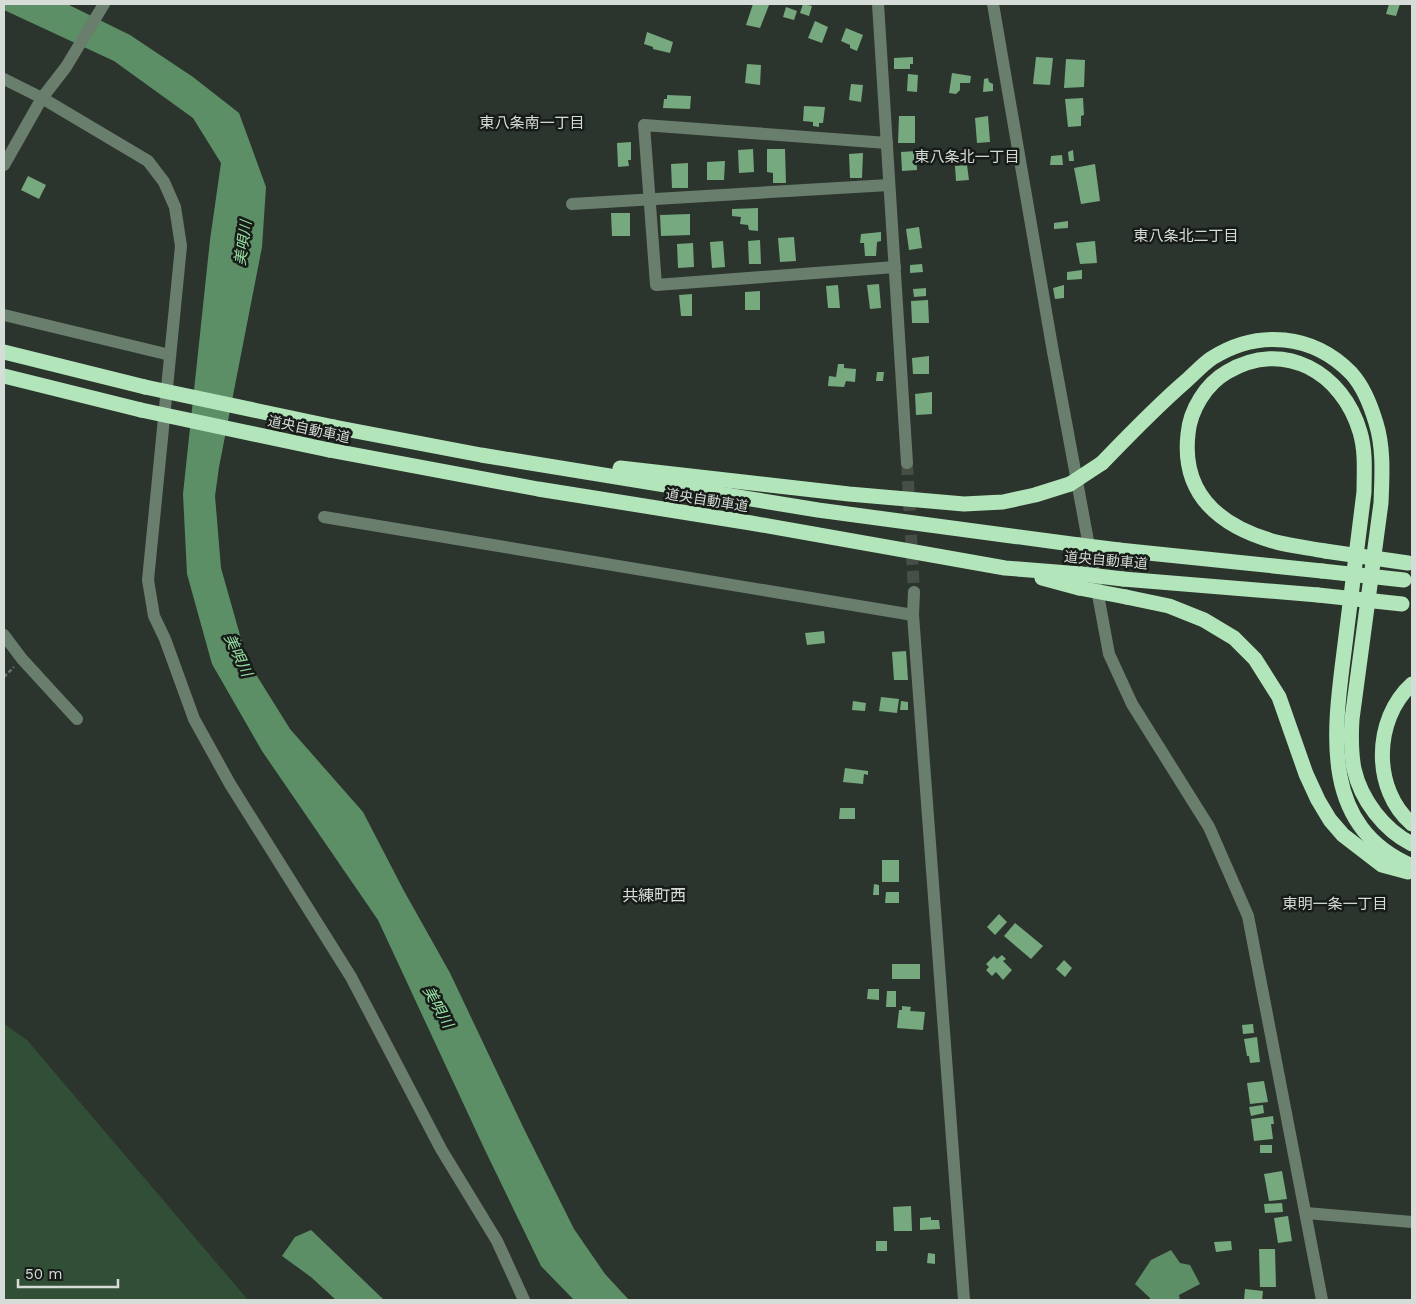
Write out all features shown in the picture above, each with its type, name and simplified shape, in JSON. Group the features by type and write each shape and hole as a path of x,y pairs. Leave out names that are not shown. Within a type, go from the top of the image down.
{"highway":[{"path":"481,455 849,494 964,504 1003,502 1036,495 1070,484 1102,462 1163,401 1212,358 1232,348 1256,340 1281,338 1302,343 1330,355 1352,374 1365,395 1377,425 1382,453 1381,503 1352,719 1353,761 1361,787 1373,808 1387,826 1412,844"},
{"name":"道央自動車道","path":"4,352 145,387 334,427 481,455 818,510 1119,550 1408,580"},
{"path":"1410,564 1325,551 1276,542 1238,528 1219,516 1196,490 1187,458 1188,428 1193,412 1212,384 1226,372 1247,363 1267,359 1296,362 1311,367 1325,377 1352,411 1360,432 1364,459 1364,492 1336,716 1336,756 1343,789 1348,804 1357,819 1389,854 1412,866"},
{"name":"道央自動車道","path":"4,376 141,410 329,450 538,489 1080,581 1123,579 1407,604"},
{"path":"1080,581 1126,597 1169,606 1204,620 1234,638 1255,659 1279,697 1306,774 1330,820 1343,835 1382,865 1412,873"},
{"path":"1412,684 1403,692 1391,713 1383,743 1382,764 1390,796 1398,810 1412,824"}],"street":[{"path":"4,165 42,98 66,67 104,4"},
{"path":"878,4 908,464"},
{"path":"993,4 1108,654 1132,704 1209,827 1248,916 1322,1300"},
{"path":"4,79 42,98 148,161 164,182 175,207 181,246 148,580 154,616 198,727 230,784 351,977 441,1149 497,1241 524,1300"},
{"path":"887,143 644,125 656,285 895,267"},
{"path":"572,204 889,185"},
{"path":"4,315 170,355"},
{"path":"324,517 913,615"},
{"path":"914,592 913,615 964,1300"},
{"path":"4,635 22,659 77,719"},
{"path":"1306,1213 1412,1222"}],"shaded area":[{"path":"4,1024 27,1040 248,1300 4,1300"}],"water":[{"name":"美唄川","path":"4,4 67,4 130,35 193,77 239,113 266,187 262,247 215,496 221,568 247,660 290,729 363,812 450,973 574,1229 605,1274 629,1300 574,1300 541,1266 378,920 262,751 212,664 187,574 183,494 210,240 221,163 193,118 114,61 4,10"},
{"path":"311,1230 384,1300 336,1300 311,1277 282,1256 295,1237"},
{"path":"1171,1250 1180,1263 1190,1265 1200,1284 1179,1295 1180,1300 1150,1300 1135,1284 1151,1260"}],"building":[{"path":"753,4 769,5 760,28 746,25"},
{"path":"803,4 812,6 809,16 800,13"},
{"path":"1389,4 1400,4 1396,16 1386,14"},
{"path":"786,7 797,11 794,20 783,17"},
{"path":"815,21 828,27 822,43 808,38"},
{"path":"846,28 863,35 857,51 841,41"},
{"path":"647,32 673,42 670,53 653,49 653,47 644,44"},
{"path":"913,57 913,64 910,64 910,69 894,69 894,58"},
{"path":"1036,57 1053,58 1050,85 1033,84"},
{"path":"1066,59 1085,60 1084,87 1064,88"},
{"path":"747,64 761,65 760,85 745,83"},
{"path":"952,73 971,76 970,83 960,83 960,90 956,94 949,93"},
{"path":"908,74 918,75 917,92 907,91"},
{"path":"988,78 989,82 993,84 993,91 983,92 984,79"},
{"path":"851,84 863,85 861,102 849,100"},
{"path":"667,95 691,96 690,109 663,108 664,99 667,99"},
{"path":"1083,98 1084,115 1081,116 1081,126 1068,127 1065,99"},
{"path":"804,106 825,107 823,123 819,123 819,127 813,126 813,122 803,121"},
{"path":"899,116 915,116 915,143 898,143"},
{"path":"988,116 990,142 977,143 975,118"},
{"path":"631,142 629,166 618,167 617,143"},
{"path":"753,149 754,172 739,173 738,150"},
{"path":"767,149 785,149 786,183 773,183 773,173 767,172"},
{"path":"1073,150 1074,161 1069,161 1068,152"},
{"path":"916,151 917,170 902,171 901,152"},
{"path":"863,153 862,178 850,178 849,154"},
{"path":"1062,155 1063,165 1050,165 1051,156"},
{"path":"725,161 724,180 707,180 707,162"},
{"path":"688,163 688,188 672,188 671,164"},
{"path":"1095,164 1100,201 1081,204 1074,168"},
{"path":"967,165 969,180 956,181 955,166"},
{"path":"28,176 46,185 39,199 21,190"},
{"path":"758,208 758,231 749,230 748,225 740,224 741,217 732,216 732,209"},
{"path":"611,213 630,213 630,236 612,236"},
{"path":"690,214 690,235 661,236 660,215"},
{"path":"1068,221 1068,228 1054,229 1054,223"},
{"path":"919,227 922,248 909,250 906,229"},
{"path":"881,232 881,241 877,242 876,256 865,256 864,243 860,243 861,234"},
{"path":"794,237 796,261 780,262 778,238"},
{"path":"760,240 761,264 749,264 748,241"},
{"path":"723,241 725,267 712,268 710,242"},
{"path":"1095,241 1097,263 1080,264 1076,243"},
{"path":"693,243 694,267 678,268 677,244"},
{"path":"922,264 923,272 910,273 910,265"},
{"path":"1082,270 1082,279 1067,280 1067,272"},
{"path":"879,284 881,308 870,309 867,285"},
{"path":"838,285 840,308 828,308 826,286"},
{"path":"1064,285 1064,298 1055,299 1053,288"},
{"path":"926,288 926,296 914,297 913,289"},
{"path":"760,291 760,310 745,310 745,292"},
{"path":"692,294 692,316 681,316 679,295"},
{"path":"928,300 929,323 912,323 911,301"},
{"path":"929,356 929,374 913,374 912,358"},
{"path":"838,364 844,364 844,368 856,369 855,382 846,381 844,387 828,386 829,376 836,377"},
{"path":"877,372 884,372 883,381 876,381"},
{"path":"932,392 932,414 916,415 915,394"},
{"path":"824,631 825,643 807,645 805,633"},
{"path":"906,651 908,680 894,680 892,652"},
{"path":"881,697 899,699 897,713 879,711"},
{"path":"853,701 866,703 865,711 852,710"},
{"path":"901,701 908,702 908,710 900,710"},
{"path":"845,768 868,771 868,775 864,774 863,784 843,782"},
{"path":"840,808 855,808 855,819 839,819"},
{"path":"882,860 899,860 899,882 882,882"},
{"path":"874,884 879,885 879,895 873,895"},
{"path":"886,892 899,892 899,903 885,903"},
{"path":"999,914 1007,922 995,935 987,927"},
{"path":"1015,923 1043,946 1031,959 1004,936"},
{"path":"1002,955 1006,959 1003,961 1012,970 1003,980 996,972 992,976 986,970 989,967 986,964 994,956 997,959"},
{"path":"1064,960 1072,968 1065,977 1056,969"},
{"path":"892,964 920,964 920,979 892,979"},
{"path":"868,989 879,989 879,1000 867,999"},
{"path":"887,991 896,991 896,1007 886,1007"},
{"path":"902,1006 911,1007 910,1011 925,1012 923,1030 897,1028 899,1010 902,1010"},
{"path":"1253,1024 1254,1033 1243,1034 1242,1025"},
{"path":"1257,1037 1260,1062 1250,1063 1244,1039"},
{"path":"1264,1081 1268,1102 1250,1104 1247,1083"},
{"path":"1263,1105 1264,1113 1251,1116 1249,1107"},
{"path":"1273,1116 1274,1124 1271,1124 1273,1139 1254,1141 1251,1119"},
{"path":"1260,1145 1272,1145 1272,1153 1260,1153"},
{"path":"1282,1171 1287,1199 1269,1201 1264,1174"},
{"path":"1282,1203 1283,1212 1265,1213 1264,1204"},
{"path":"911,1206 912,1231 894,1231 893,1207"},
{"path":"1288,1216 1292,1241 1278,1243 1274,1218"},
{"path":"931,1217 931,1220 939,1220 940,1229 920,1230 920,1218"},
{"path":"876,1241 887,1241 887,1251 876,1251"},
{"path":"1231,1241 1232,1250 1216,1252 1214,1242"},
{"path":"1259,1249 1275,1249 1276,1287 1260,1287"},
{"path":"928,1253 935,1254 935,1264 927,1263"},
{"path":"1245,1289 1263,1291 1262,1300 1244,1300"}],"tunnel":[{"path":"907,463 914,592"}],"district":[{"name":"東八条南一丁目","path":"532,123"},
{"name":"東八条北一丁目","path":"967,157"},
{"name":"東八条北二丁目","path":"1186,236"},
{"name":"共練町西","path":"654,895"},
{"name":"東明一条一丁目","path":"1335,904"}]}
